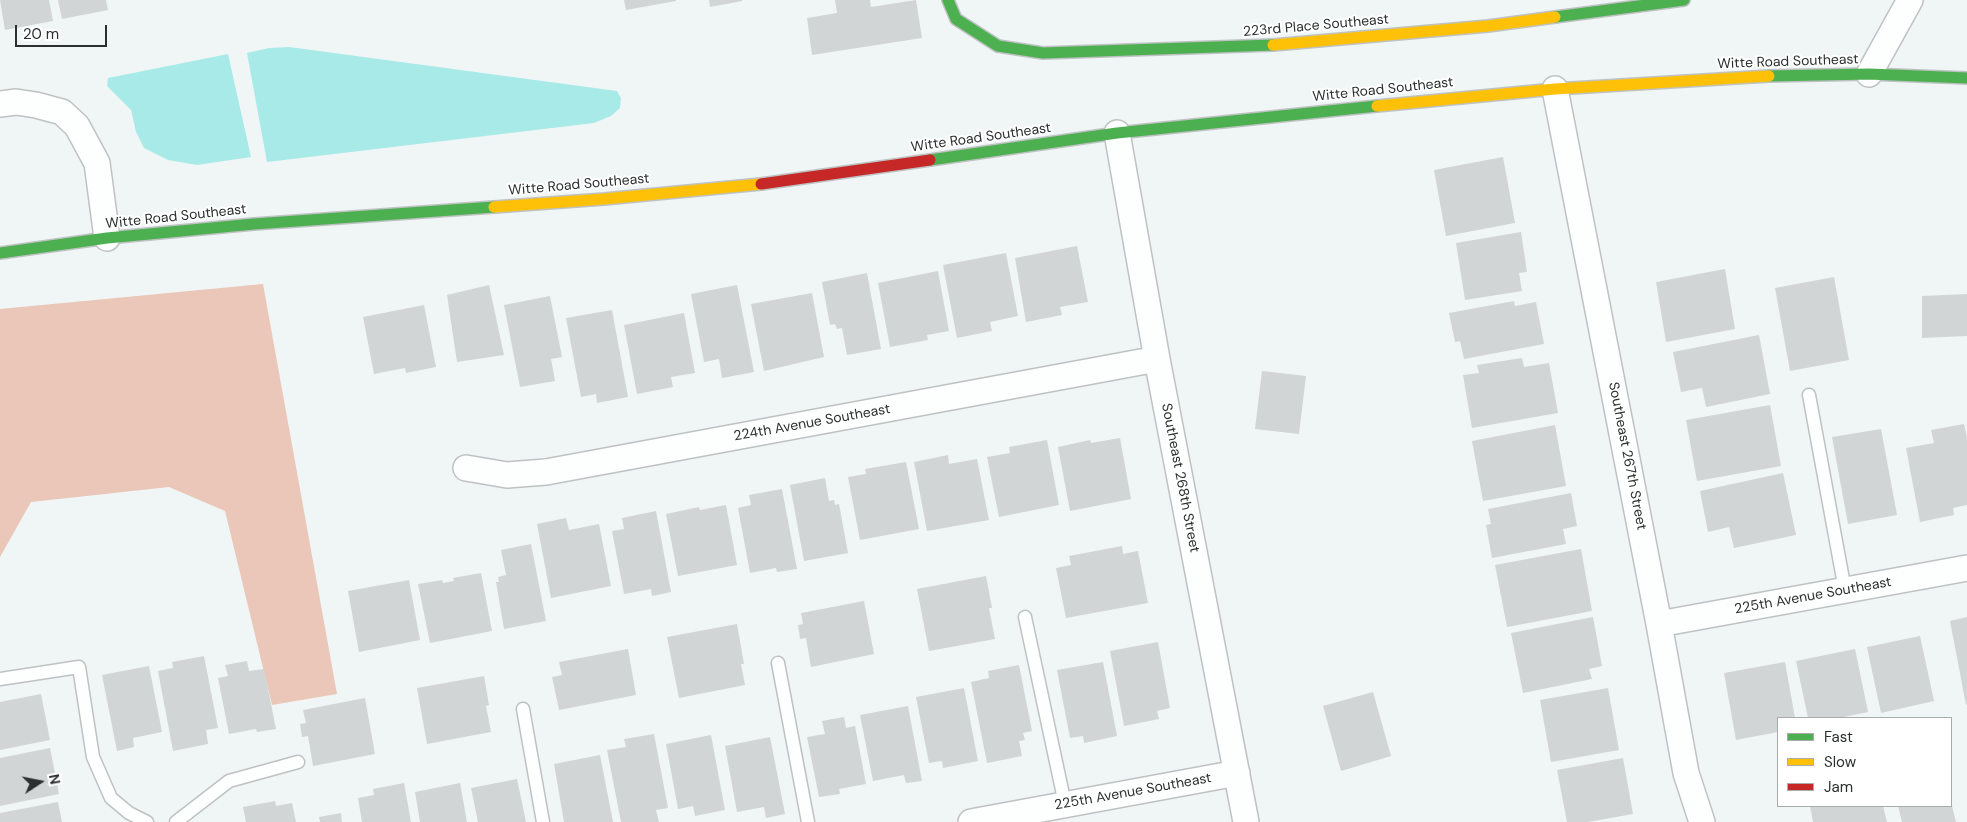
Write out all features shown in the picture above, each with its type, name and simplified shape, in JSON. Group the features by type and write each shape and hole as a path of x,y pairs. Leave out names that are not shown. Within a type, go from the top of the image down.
{"street":[{"name":"223rd Place Southeast","path":"948,0 956,19 998,46 1043,54 1269,46 1488,26 1684,0"},
{"path":"1869,74 1910,0"},
{"name":"Witte Road Southeast","path":"0,253 107,238 254,224 604,199 761,184 1117,133 1555,89 1766,76 1869,74 1967,78"},
{"name":"Southeast 267th Street","path":"1555,89 1659,624 1686,773 1702,822"},
{"path":"0,104 16,102 62,112 77,126 97,163 107,238"},
{"name":"Southeast 268th Street","path":"1117,133 1157,359 1246,822"},
{"name":"224th Avenue Southeast","path":"466,468 507,475 546,472 1157,359"},
{"name":"225th Avenue Southeast","path":"1659,624 1967,568"},
{"name":"225th Avenue Southeast","path":"971,822 1236,773"}],"lane":[{"path":"1809,395 1845,590"},
{"path":"1025,617 1065,804"},
{"path":"778,663 808,822"},
{"path":"0,679 79,667 94,757 111,798 129,813 147,822"},
{"path":"523,709 543,822"},
{"path":"176,822 229,781 298,762"}],"shaded area":[{"path":"263,284 337,694 272,705 225,511 169,487 31,502 0,557 0,309"}],"water":[{"path":"289,47 617,91 621,98 620,108 611,116 594,123 267,162 247,53 269,48"},
{"path":"228,54 251,157 197,165 168,160 144,148 136,132 131,110 107,86 108,78"}],"building":[{"path":"0,0 49,0 53,21 5,30"},
{"path":"58,0 106,0 108,10 62,19"},
{"path":"624,0 676,0 676,1 626,10"},
{"path":"709,0 742,0 742,1 710,7"},
{"path":"835,0 870,0 871,7 916,0 922,38 812,55 807,18 837,13"},
{"path":"1503,157 1515,223 1446,236 1434,170"},
{"path":"1521,232 1527,272 1519,273 1522,291 1465,300 1456,243"},
{"path":"1077,246 1088,302 1060,307 1062,315 1026,322 1015,258"},
{"path":"1006,253 1018,316 990,322 992,331 957,338 943,265"},
{"path":"1725,269 1735,329 1666,342 1656,282"},
{"path":"938,271 949,331 927,335 928,340 890,347 878,283"},
{"path":"867,273 881,349 847,355 842,328 837,329 835,324 830,325 822,282"},
{"path":"1834,277 1849,360 1790,371 1775,288"},
{"path":"489,285 504,355 457,362 447,295"},
{"path":"737,285 754,372 722,378 719,359 704,362 691,294"},
{"path":"812,293 824,357 764,371 751,304"},
{"path":"1967,294 1967,336 1922,338 1922,296"},
{"path":"550,296 562,357 551,359 555,381 520,387 504,305"},
{"path":"1514,301 1515,306 1536,302 1544,344 1464,359 1460,341 1455,342 1449,313"},
{"path":"424,305 436,367 406,373 405,368 374,374 363,317"},
{"path":"612,310 628,397 597,403 596,394 581,397 566,318"},
{"path":"684,313 695,373 671,377 673,387 637,394 624,325"},
{"path":"1759,335 1770,394 1706,407 1702,388 1681,392 1673,352"},
{"path":"1522,358 1524,367 1549,363 1558,413 1472,428 1463,375 1479,373 1477,365"},
{"path":"1262,371 1306,376 1299,434 1255,429"},
{"path":"1770,405 1781,466 1697,481 1686,420"},
{"path":"1964,424 1967,438 1967,505 1953,508 1954,515 1920,522 1906,448 1934,443 1931,430"},
{"path":"1555,425 1566,486 1483,501 1472,441"},
{"path":"1881,429 1897,515 1848,524 1832,437"},
{"path":"1120,438 1131,499 1070,511 1058,447 1090,440 1091,443"},
{"path":"1047,440 1059,505 999,517 987,457 1010,453 1009,447"},
{"path":"948,455 949,464 977,459 989,520 927,531 914,462"},
{"path":"906,462 919,529 860,540 848,477 866,474 865,469"},
{"path":"1783,473 1796,535 1734,548 1729,527 1708,532 1700,491"},
{"path":"825,478 829,501 834,500 835,505 839,504 848,553 804,561 790,485"},
{"path":"782,489 797,569 777,572 776,568 750,573 738,508 751,505 749,495"},
{"path":"1571,493 1577,526 1563,529 1566,544 1492,558 1486,525 1491,524 1488,509"},
{"path":"726,505 737,565 678,576 666,514 699,507 700,510"},
{"path":"656,511 671,592 652,596 651,589 624,594 612,531 624,529 622,518"},
{"path":"566,518 569,530 599,524 611,586 551,598 537,524"},
{"path":"531,544 546,621 504,629 496,582 499,582 498,577 506,575 501,550"},
{"path":"1122,546 1123,554 1138,551 1148,603 1066,618 1056,568 1071,565 1069,556"},
{"path":"1581,549 1592,611 1507,627 1495,565"},
{"path":"481,573 492,631 430,643 418,584 442,580 443,583 454,581 453,578"},
{"path":"986,576 992,608 989,608 995,639 929,651 917,589"},
{"path":"409,580 420,640 359,652 348,591"},
{"path":"864,601 874,654 811,667 806,638 800,639 798,625 803,624 801,613"},
{"path":"1593,617 1602,666 1589,669 1592,679 1523,693 1511,633"},
{"path":"1967,617 1967,704 1966,705 1950,621"},
{"path":"737,624 744,664 741,664 745,685 679,698 667,637"},
{"path":"1920,636 1934,701 1881,713 1867,647"},
{"path":"1158,642 1170,708 1157,711 1159,719 1124,726 1110,651"},
{"path":"628,649 636,695 559,710 552,677 562,675 559,662"},
{"path":"1855,649 1868,712 1844,717 1808,717 1796,661"},
{"path":"204,656 218,728 206,730 208,744 173,751 158,671 173,668 172,662"},
{"path":"247,661 249,671 264,669 276,729 257,732 256,729 229,734 218,678 228,676 225,665"},
{"path":"1103,662 1117,736 1084,743 1083,736 1070,738 1057,670"},
{"path":"1785,662 1795,717 1777,717 1777,732 1736,740 1724,673"},
{"path":"1019,665 1032,731 1023,733 1025,740 1019,741 1022,756 987,763 971,682 989,678 988,671"},
{"path":"149,666 162,732 133,738 134,747 117,751 102,675"},
{"path":"484,676 489,705 486,706 491,732 427,744 417,688"},
{"path":"964,688 978,761 943,768 942,761 929,763 916,697"},
{"path":"1608,688 1619,750 1551,762 1540,700"},
{"path":"1373,692 1391,756 1341,771 1323,706"},
{"path":"41,694 50,740 0,750 0,702"},
{"path":"365,698 375,754 313,766 308,736 302,737 300,724 306,723 303,710"},
{"path":"908,706 922,781 906,783 904,775 873,781 860,715"},
{"path":"844,717 846,728 855,726 866,784 839,789 840,794 819,797 807,737 825,734 822,721"},
{"path":"654,734 668,808 656,810 659,822 621,822 607,750 626,747 624,739"},
{"path":"711,735 725,810 695,816 693,806 678,809 666,744"},
{"path":"770,737 785,814 766,818 764,807 737,812 725,746"},
{"path":"50,748 59,794 0,806 0,758"},
{"path":"600,755 613,822 564,822 554,764"},
{"path":"1623,758 1633,814 1588,822 1567,822 1557,770"},
{"path":"517,779 526,822 478,822 471,788"},
{"path":"404,783 411,822 362,822 358,798 374,795 373,789"},
{"path":"460,783 467,822 420,822 415,792"},
{"path":"275,801 276,806 292,803 296,822 246,822 243,807"},
{"path":"58,802 62,822 0,822 0,813"},
{"path":"1952,806 1956,822 1902,822 1898,807"},
{"path":"1810,807 1883,807 1887,822 1813,822"},
{"path":"341,813 342,822 320,822 319,817"}],"traffic: fast":[{"path":"948,0 956,19 998,46 1043,53 1273,45"},
{"path":"1555,17 1684,0"},
{"path":"1769,76 1869,74 1967,78"},
{"path":"930,160 1117,133 1377,106"},
{"path":"0,253 107,238 254,224 494,207"}],"traffic: slow":[{"path":"1273,45 1488,26 1555,17"},
{"path":"1377,106 1555,89 1769,76"},
{"path":"494,207 761,184"}],"traffic: jam":[{"path":"761,184 930,160"}]}
